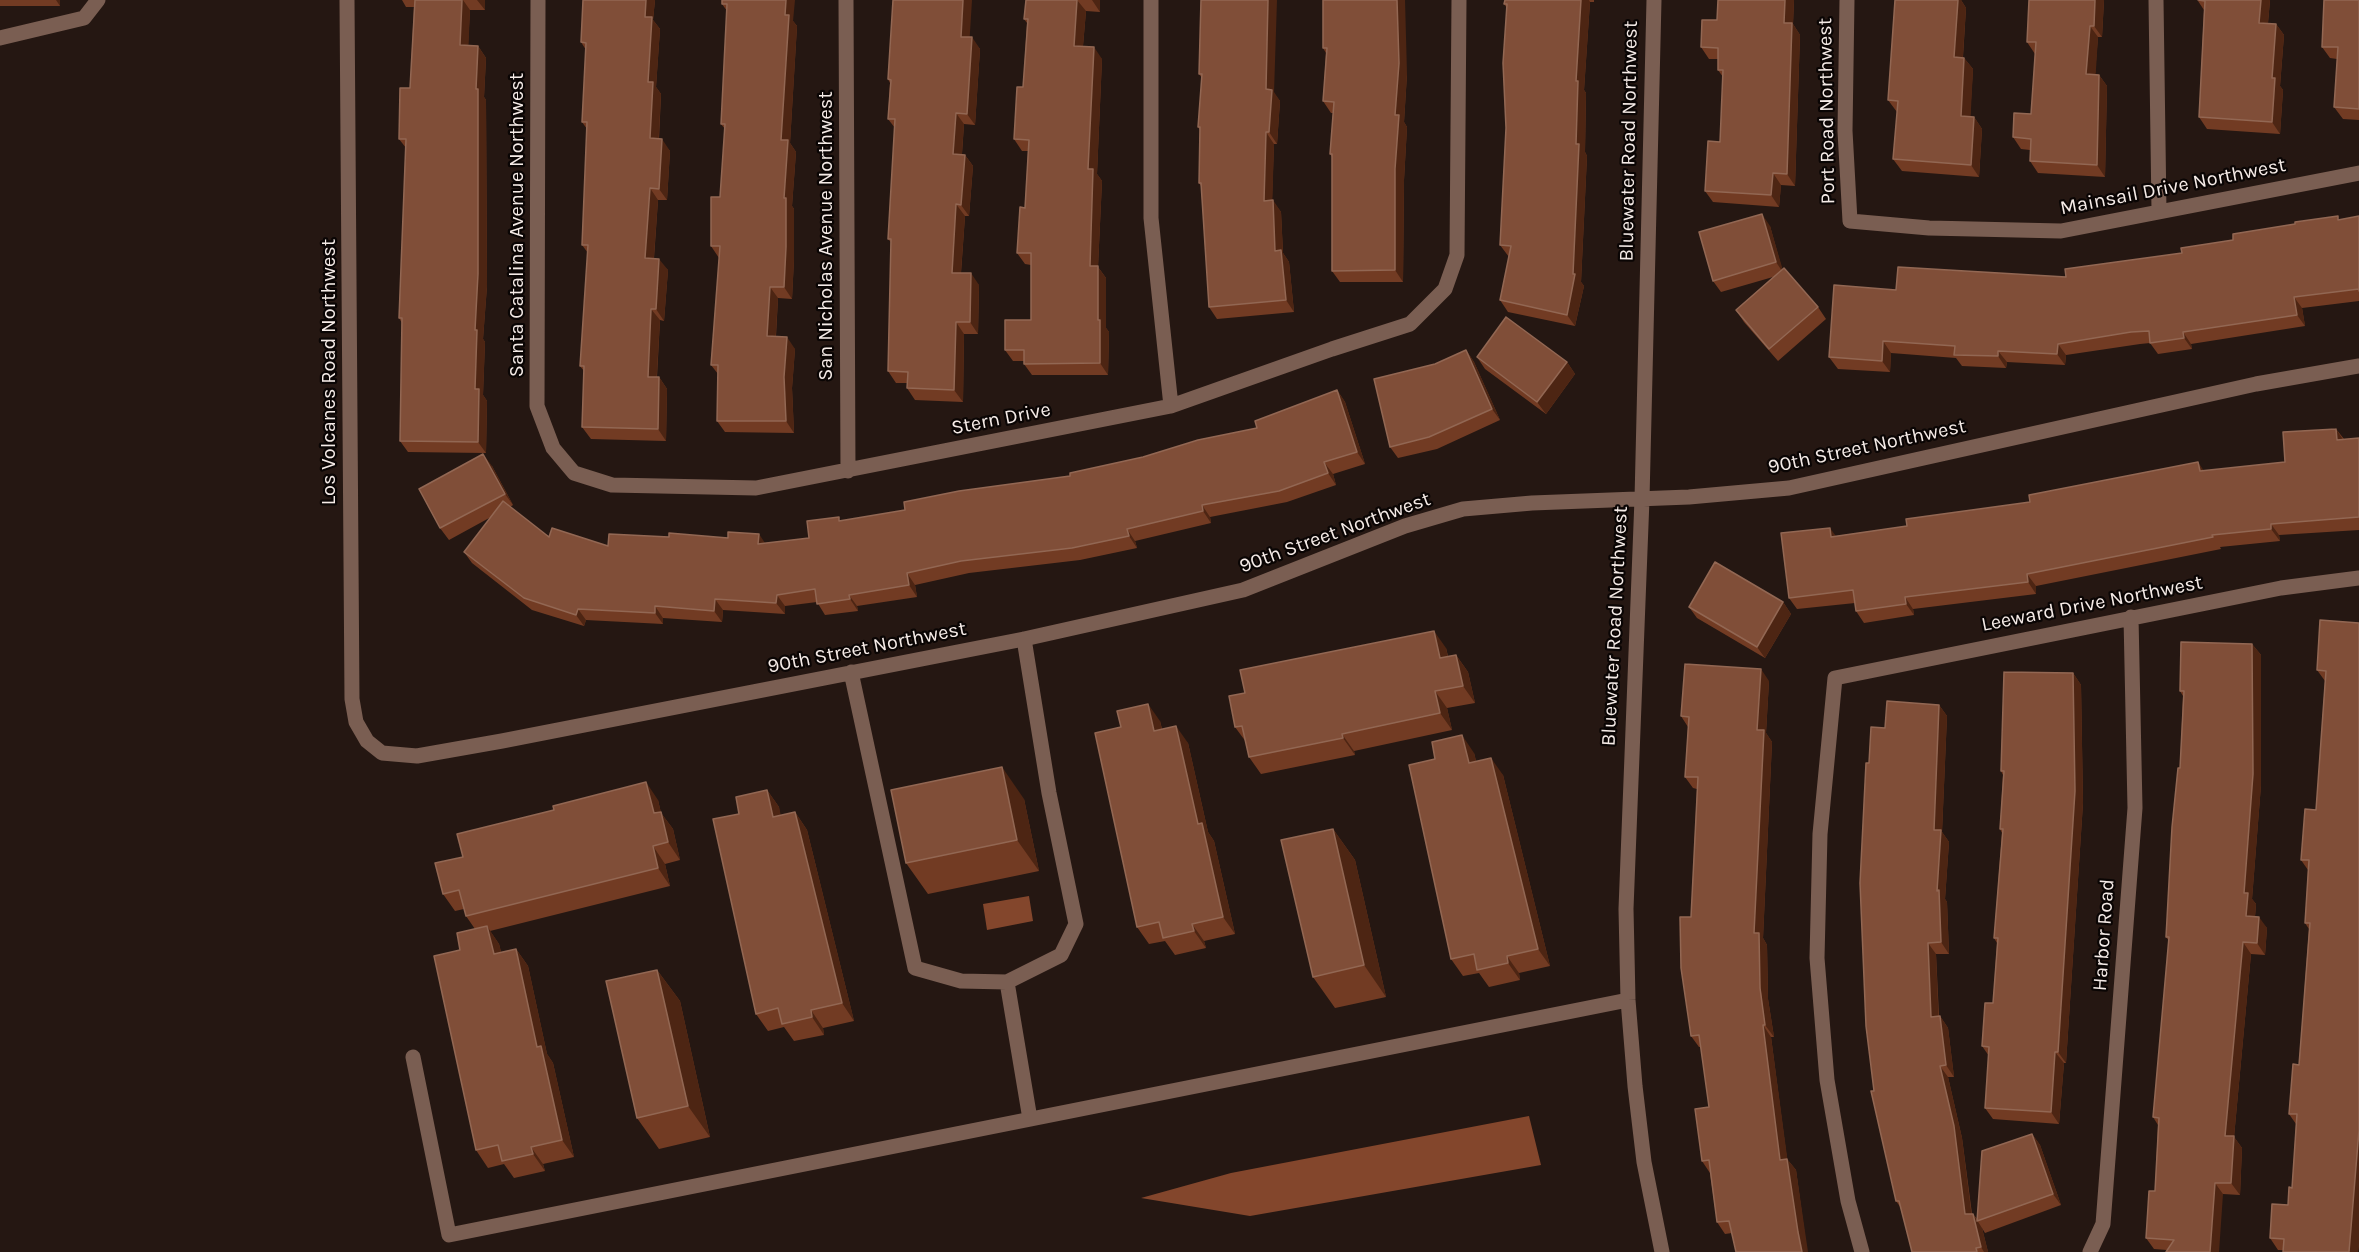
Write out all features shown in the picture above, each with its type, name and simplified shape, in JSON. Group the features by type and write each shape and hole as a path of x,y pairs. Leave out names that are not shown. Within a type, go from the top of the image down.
{"street":[{"path":"0,38 84,18 98,0"},
{"name":"Los Volcanes Road Northwest","path":"347,0 352,699 356,722 368,741"},
{"name":"Santa Catalina Avenue Northwest","path":"538,0 537,406 553,448"},
{"name":"San Nicholas Avenue Northwest","path":"846,0 848,471"},
{"path":"1151,0 1151,218 1171,406"},
{"name":"Stern Drive","path":"553,448 574,473 612,485 756,488 1171,406 1410,324 1445,289 1457,255 1459,0"},
{"name":"Bluewater Road Northwest","path":"1654,0 1642,500 1626,909 1628,1000 1644,1162 1662,1252"},
{"name":"Port Road Northwest","path":"1847,0 1845,131 1850,221"},
{"path":"2156,0 2159,210"},
{"name":"Mainsail Drive Northwest","path":"1850,221 1929,228 2061,231 2159,210 2359,173"},
{"name":"90th Street Northwest","path":"368,741 382,753 417,756 1024,639 1243,590 1405,526 1463,509 1532,503 1642,500 1789,488 2256,384 2359,366"},
{"name":"Leeward Drive Northwest","path":"1862,1252 1848,1201 1827,1080 1817,958 1820,834 1835,678 2281,588 2359,578"},
{"name":"Harbor Road","path":"2090,1252 2103,1224 2135,808 2130,617"},
{"path":"851,672 915,968 961,981 1007,982 1061,955 1076,924 1049,793 1024,639"},
{"path":"1007,982 1030,1119"},
{"path":"413,1057 449,1236 1628,1000"}],"shaded area":[{"path":"1029,896 1033,921 987,930 983,904"},
{"path":"1529,1116 1541,1165 1250,1216 1141,1198 1231,1173"}],"building":[{"path":"415,0 462,0 460,45 478,46 476,89 478,89 478,274 475,389 479,389 478,442 400,441 402,318 399,318 406,139 399,139 400,88 410,88"},
{"path":"583,0 646,0 645,17 652,17 648,82 653,82 650,138 662,139 659,189 650,188 645,258 659,259 656,309 651,309 648,377 659,377 658,429 582,427 584,366 580,366 588,245 582,245 587,122 582,122 586,43 581,42"},
{"path":"722,0 786,0 785,15 789,15 781,140 788,140 784,198 786,198 786,247 784,287 770,287 767,336 787,337 784,377 786,421 717,421 718,365 711,365 720,246 711,246 711,197 720,197 725,124 721,124 727,4 722,4"},
{"path":"893,0 963,0 961,37 972,37 967,114 956,113 953,154 965,155 961,205 956,204 952,273 971,273 970,322 956,322 954,390 907,388 908,372 888,371 891,239 888,239 895,119 888,119 891,80 888,79"},
{"path":"1026,0 1077,0 1074,46 1094,47 1088,169 1093,169 1090,266 1098,266 1100,363 1024,364 1024,350 1005,350 1005,320 1031,320 1031,253 1017,253 1020,207 1025,208 1029,140 1014,139 1017,87 1023,87 1028,19 1024,19"},
{"path":"1201,0 1268,0 1266,89 1272,90 1269,132 1266,132 1264,201 1273,200 1275,251 1281,250 1286,300 1209,307 1201,183 1199,183 1200,127 1198,127 1202,74 1199,74"},
{"path":"1323,0 1397,0 1399,63 1395,115 1399,115 1395,169 1395,270 1332,271 1332,154 1330,154 1334,102 1323,101 1327,48 1323,48"},
{"path":"1505,0 1581,0 1576,81 1578,81 1576,144 1579,144 1573,274 1575,274 1567,315 1500,300 1511,246 1500,245 1506,128 1503,63 1507,4 1504,4"},
{"path":"1718,0 1785,0 1784,23 1792,23 1787,174 1773,173 1771,195 1705,191 1708,141 1720,142 1723,70 1718,70 1718,48 1701,47 1702,20 1717,20"},
{"path":"1895,0 1958,0 1954,57 1964,58 1961,116 1974,117 1971,165 1893,159 1898,101 1888,100"},
{"path":"2029,0 2095,0 2094,26 2090,26 2086,74 2099,75 2097,165 2030,161 2031,139 2013,137 2014,113 2031,114 2036,42 2027,42"},
{"path":"2198,0 2261,0 2259,23 2276,24 2272,122 2199,117 2205,1"},
{"path":"2324,0 2359,0 2359,109 2334,107 2338,47 2322,47"},
{"path":"1762,214 1776,262 1713,281 1699,232"},
{"path":"2338,216 2338,220 2359,216 2359,289 2294,297 2297,315 2183,332 2184,338 2150,343 2149,331 2131,332 2058,344 2057,354 1998,351 1998,356 1954,355 1955,346 1883,341 1882,361 1829,357 1834,285 1896,290 1898,267 2066,277 2065,269 2182,253 2181,248 2233,240 2233,234"},
{"path":"1784,268 1818,307 1769,349 1736,310"},
{"path":"1506,317 1567,362 1537,402 1477,357"},
{"path":"1466,350 1492,409 1429,437 1390,447 1374,379 1435,364"},
{"path":"1337,390 1357,452 1324,462 1328,473 1279,491 1202,505 1203,511 1127,529 1129,536 1072,548 961,561 907,573 909,585 849,595 850,599 817,604 815,589 777,595 776,603 715,599 714,611 655,606 655,613 578,609 576,615 524,598 464,552 503,501 549,537 552,528 608,546 609,534 669,537 669,533 728,538 728,532 759,534 758,544 809,538 807,521 839,517 839,521 905,510 904,502 959,491 1070,476 1070,473 1143,457 1198,440 1257,428 1255,421"},
{"path":"2336,429 2337,440 2359,438 2359,517 2271,524 2271,529 2212,535 2213,537 2027,574 2028,582 1905,597 1906,604 1856,611 1853,590 1789,598 1781,533 1830,528 1831,537 1907,526 1906,519 2030,502 2029,495 2198,462 2200,471 2285,462 2283,432"},
{"path":"483,454 505,494 440,528 419,489"},
{"path":"1715,562 1783,602 1757,647 1689,607"},
{"path":"2320,620 2359,623 2359,1130 2349,1252 2283,1252 2284,1239 2270,1238 2272,1204 2288,1205 2289,1187 2292,1188 2297,1114 2289,1114 2293,1064 2299,1065 2310,923 2305,923 2309,860 2301,860 2305,809 2316,810 2326,671 2317,670"},
{"path":"1434,631 1440,658 1456,655 1463,686 1435,691 1440,713 1342,734 1343,738 1249,757 1242,726 1235,727 1229,696 1245,693 1240,670"},
{"path":"2181,642 2252,644 2253,774 2244,893 2248,893 2246,916 2259,917 2257,943 2243,942 2225,1136 2234,1136 2231,1183 2215,1183 2210,1252 2166,1252 2174,1240 2146,1238 2149,1191 2155,1191 2159,1118 2153,1117 2169,937 2166,937 2172,827 2178,768 2180,768 2184,691 2180,691"},
{"path":"1685,664 1761,669 1757,730 1764,730 1754,933 1759,933 1760,988 1765,1025 1763,1025 1780,1160 1787,1159 1802,1252 1736,1252 1729,1221 1717,1222 1709,1160 1702,1161 1695,1109 1709,1107 1699,1035 1691,1036 1681,968 1680,917 1691,917 1698,777 1685,777 1689,717 1681,716"},
{"path":"2004,672 2073,673 2075,791 2058,1052 2055,1052 2051,1112 1985,1108 1989,1047 1982,1046 1985,1003 1993,1003 1998,938 1994,938 2003,829 2000,829 2004,771 2001,771"},
{"path":"1887,701 1939,705 1934,830 1941,830 1937,891 1939,890 1941,942 1928,943 1931,1017 1940,1016 1946,1065 1940,1066 1954,1126 1965,1214 1973,1214 1981,1247 1976,1248 1977,1252 1912,1252 1899,1201 1896,1201 1871,1091 1874,1091 1866,1026 1860,883 1866,763 1869,763 1871,727 1885,728"},
{"path":"1148,704 1154,731 1176,726 1198,824 1202,823 1223,917 1192,924 1194,931 1163,938 1159,922 1137,927 1095,733 1121,727 1117,711"},
{"path":"1462,735 1469,763 1491,758 1538,949 1507,956 1508,963 1477,970 1474,954 1451,959 1409,765 1435,759 1432,742"},
{"path":"1002,767 1017,840 906,863 891,790"},
{"path":"646,782 654,813 661,812 668,842 653,846 658,868 466,916 459,890 443,894 435,863 463,857 457,834 554,810 553,806"},
{"path":"767,790 773,817 795,812 842,1003 811,1010 812,1017 782,1024 778,1008 756,1014 713,819 739,814 736,797"},
{"path":"1333,829 1364,965 1313,977 1281,840"},
{"path":"487,926 494,954 516,949 537,1047 541,1046 562,1140 531,1147 533,1154 502,1161 498,1145 476,1150 434,956 460,950 457,933"},
{"path":"657,970 688,1106 637,1118 606,981"},
{"path":"2032,1134 2053,1194 1977,1221 1982,1151"}]}
